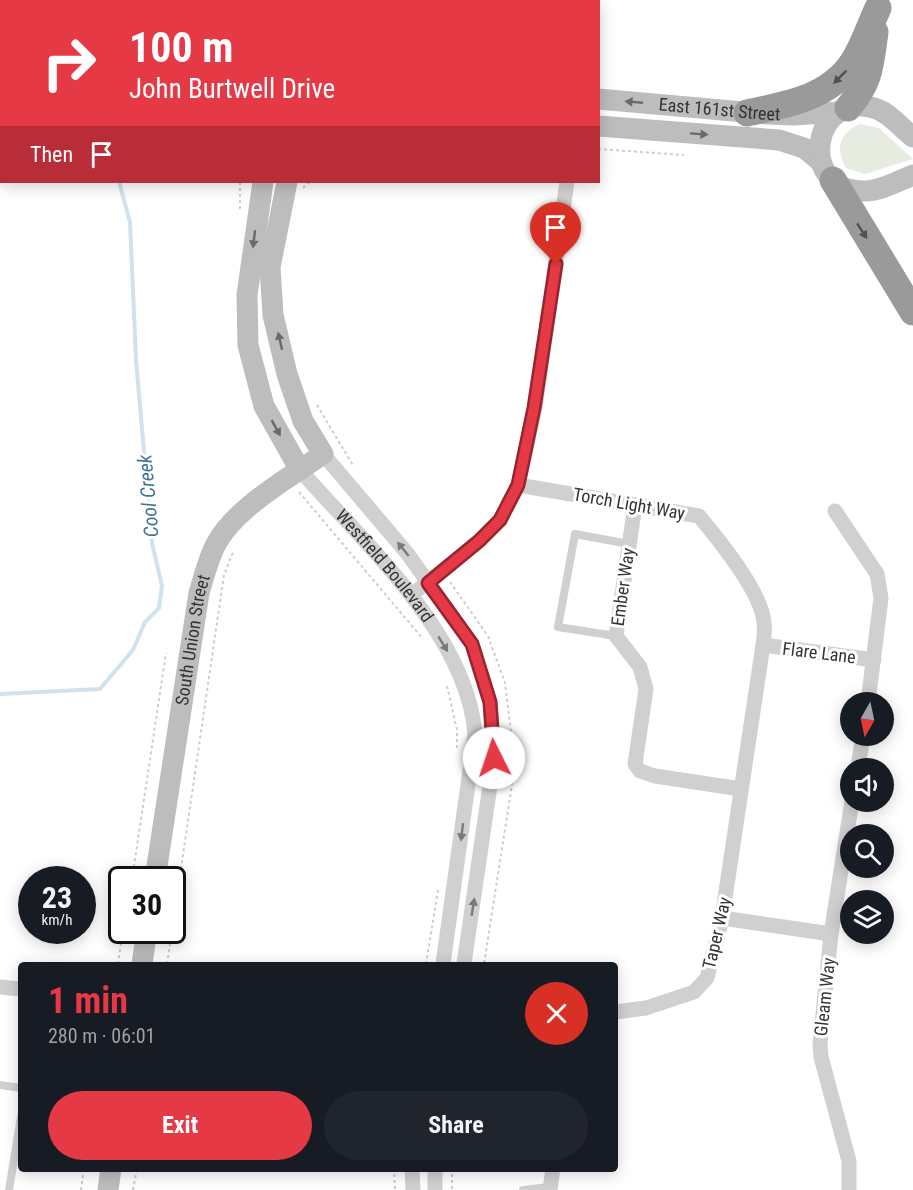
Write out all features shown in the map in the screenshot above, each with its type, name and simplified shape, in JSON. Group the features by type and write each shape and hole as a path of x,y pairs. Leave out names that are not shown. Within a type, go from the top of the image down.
{"highway":[{"path":"843,110 862,92 869,77 878,4"},
{"path":"747,113 797,102 833,84 857,55 878,4"},
{"path":"827,171 913,312"}],"street":[{"name":"East 161st Street","path":"600,99 747,113 795,115 879,109 913,136"},
{"path":"827,171 820,137 830,119 843,110"},
{"name":"East 161st Street","path":"600,126 779,140 804,148 843,186 867,192 913,175"},
{"name":"Westfield Boulevard","path":"263,183 247,295 248,345 264,406 295,474 421,606 462,676 473,718 475,734 443,962"},
{"name":"Westfield Boulevard","path":"287,183 270,267 273,315 287,374 303,421 322,454 407,553 472,644 490,702 493,767 464,962"},
{"path":"411,595 479,541 500,520 518,485 534,408 567,183"},
{"name":"South Union Street","path":"157,866 200,593 216,543 234,521 322,454"},
{"name":"Torch Light Way","path":"518,485 699,516 723,543 759,601 764,621 763,645 741,789"},
{"name":"Ember Way","path":"635,505 616,636 640,667 646,689 635,764 640,771 741,789"},
{"path":"835,511 877,574 881,598 869,692"},
{"name":"Flare Lane","path":"763,645 874,660"},
{"name":"Taper Way","path":"618,1012 646,1008 694,992 707,978 722,918 741,789"},
{"name":"Gleam Way","path":"849,1190 849,1161 820,1044 831,934 850,812"},
{"path":"722,918 831,934"},
{"path":"142,962 145,944"},
{"path":"0,987 18,989"},
{"path":"108,1190 110,1172"},
{"path":"412,1172 413,1190"},
{"path":"435,1172 435,1190"},
{"path":"550,1188 552,1172"}],"lane":[{"path":"616,636 558,627 574,534 629,544"},
{"path":"0,1085 18,1088"},
{"path":"9,1190 18,1135"},
{"path":"524,1190 550,1188"}],"path":[{"path":"600,149 684,155"},
{"path":"240,183 240,213"},
{"path":"295,474 320,517 430,647"},
{"path":"167,962 224,575 237,542"},
{"path":"134,866 166,653"},
{"path":"446,681 457,730 457,753"},
{"path":"426,962 438,889"},
{"path":"118,962 121,944"},
{"path":"81,1190 83,1172"},
{"path":"133,1190 136,1172"},
{"path":"394,1172 395,1190"},
{"path":"452,1172 452,1190"}],"shaded area":[{"path":"860,124 879,128 913,159 865,174 846,168 841,154 841,142 847,132"}],"waterway":[{"name":"Cool Creek","path":"0,694 100,689 133,650 145,622 159,608 162,586 152,543 136,360 130,222 119,183"}],"route":[{"path":"494,758 490,702 472,644 428,583 479,541 500,520 518,485 528,444 556,264"}]}
